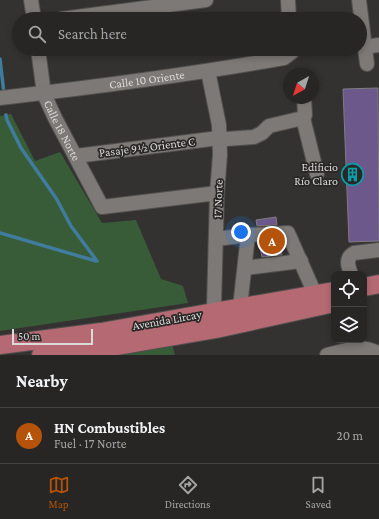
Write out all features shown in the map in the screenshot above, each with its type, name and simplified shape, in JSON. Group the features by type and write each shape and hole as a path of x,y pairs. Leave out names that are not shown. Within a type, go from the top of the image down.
{"main road":[{"path":"367,286 379,284"},
{"name":"Avenida Lircay","path":"42,355 111,347 215,320 240,307 331,292"},
{"path":"367,298 379,296"},
{"name":"Avenida Lircay","path":"0,345 101,332 215,320 331,303"}],"street":[{"path":"31,0 33,12"},
{"path":"114,12 206,0"},
{"path":"288,0 289,12"},
{"path":"359,0 361,12"},
{"path":"367,47 379,45"},
{"name":"Calle 18 Norte","path":"39,56 44,94 102,207 217,193"},
{"name":"Calle 10 Oriente","path":"0,98 44,94 208,71 284,58 286,56"},
{"path":"366,56 367,64"},
{"name":"17 Norte","path":"208,71 219,125 220,155 217,193 215,320"},
{"path":"304,104 305,115 303,118 317,174"},
{"name":"Pasaje 9½ Oriente C","path":"76,156 219,138 254,137 262,133 269,126 303,118"},
{"path":"216,239 248,235 288,233 315,294"},
{"path":"240,307 248,235"},
{"path":"350,271 347,262 351,254 379,250"},
{"path":"245,268 301,260"},
{"path":"327,355 354,348 369,349 377,353"}],"green space":[{"path":"11,114 35,161 60,152 102,223 136,220 161,279 183,286 188,303 0,331 0,116"},
{"path":"172,344 175,355 87,355"}],"building":[{"name":"Edificio Río Claro","path":"378,88 379,241 349,242 343,89"},
{"path":"276,217 277,225 257,226 256,220"},
{"path":"280,242 282,255 262,257 259,243"}],"waterway":[{"path":"0,59 4,94"},
{"path":"6,115 21,148 56,198 71,226 97,261"},
{"path":"0,233 96,261"}],"place":[{"name":"Edificio Río Claro","path":"353,174"},
{"name":"HN Combustibles","path":"272,241"}]}
